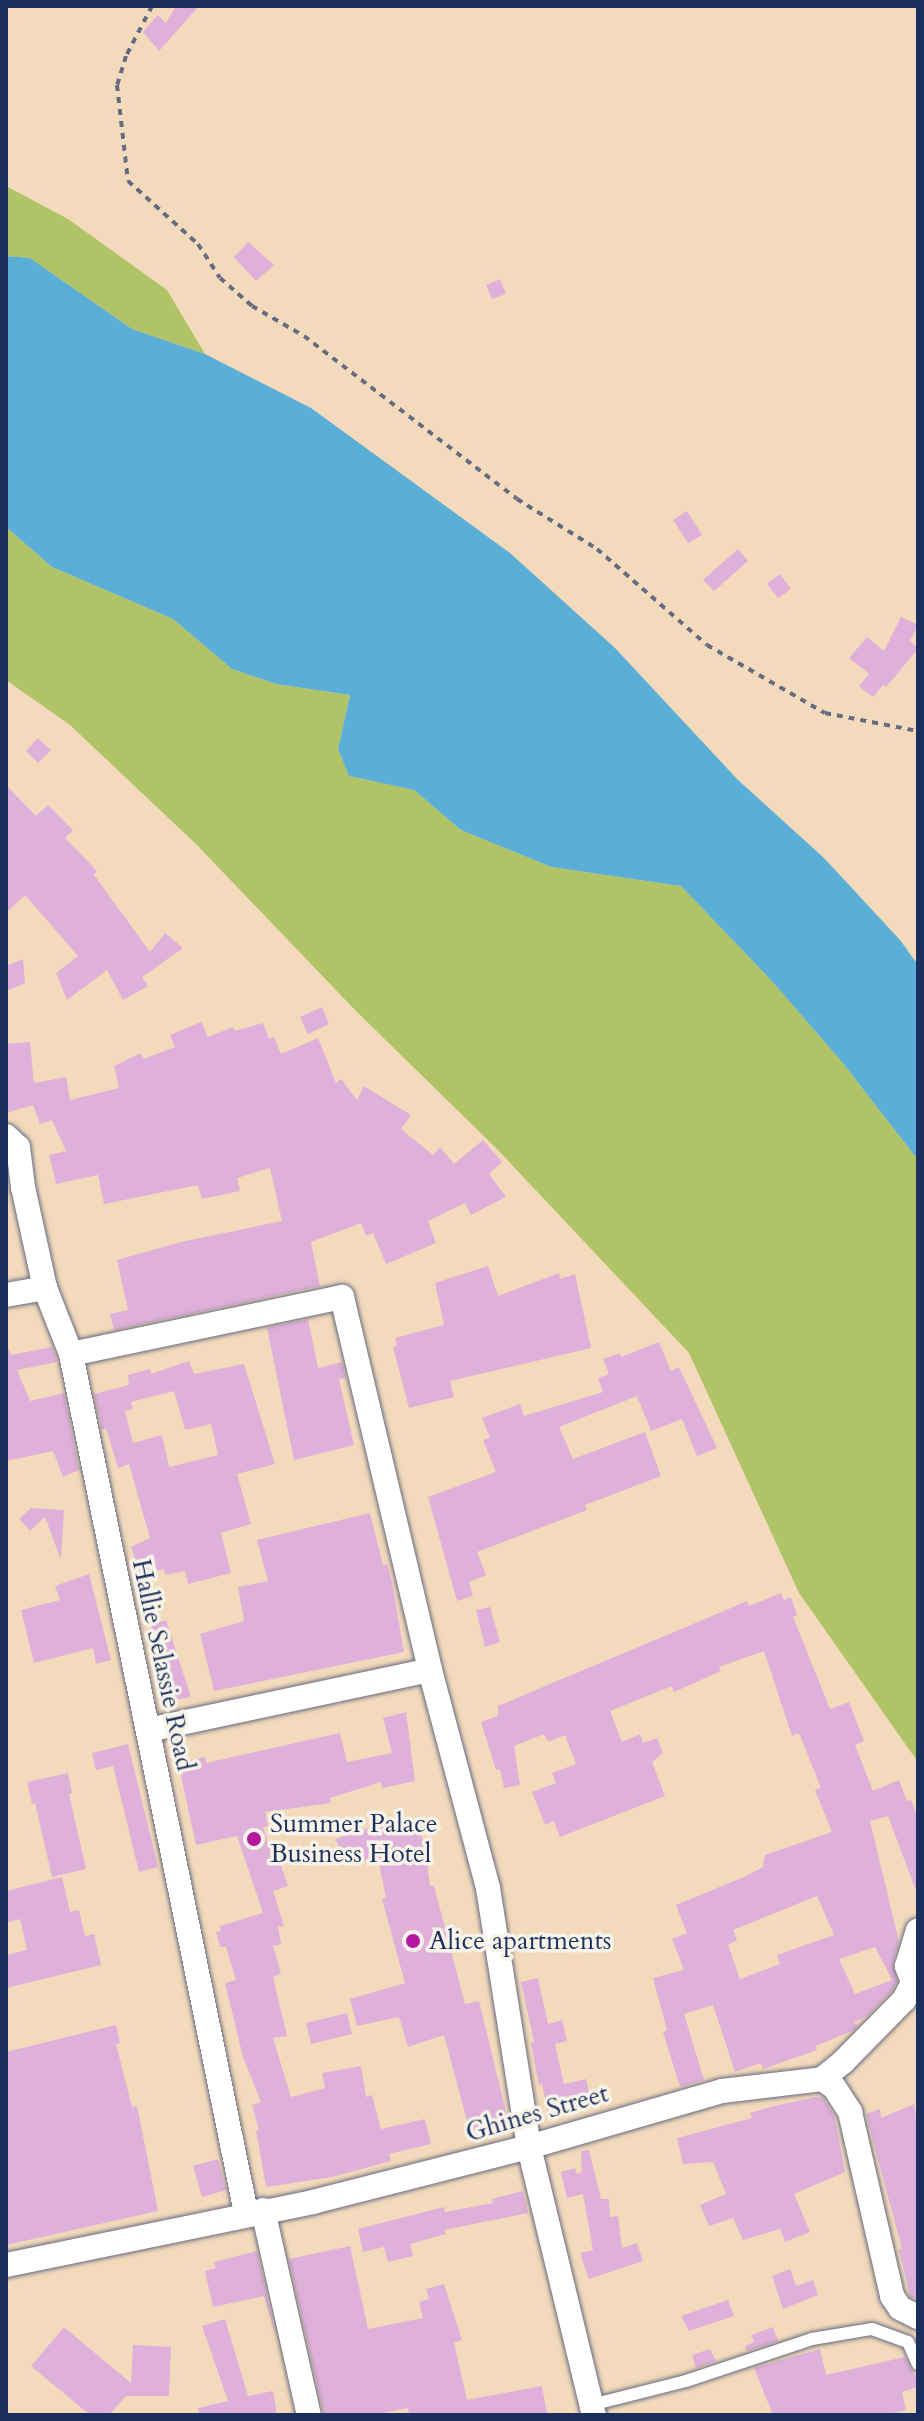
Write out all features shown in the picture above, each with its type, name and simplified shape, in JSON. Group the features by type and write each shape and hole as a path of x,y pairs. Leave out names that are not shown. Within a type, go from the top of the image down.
{"street":[{"name":"Hallie Selassie Road","path":"6,1136 14,1142 20,1154 23,1187 45,1288 71,1354 148,1730 255,2212 309,2415"},
{"path":"6,1295 45,1288"},
{"path":"71,1354 342,1297 430,1670 488,1888 529,2147 593,2410"},
{"path":"148,1730 430,1670"},
{"path":"918,1931 907,1966 913,1982 904,2000 822,2079 834,2087 850,2112 892,2296 900,2308 918,2317"},
{"name":"Ghines Street","path":"6,2265 313,2202 529,2147 722,2091 822,2079"}],"lane":[{"path":"593,2410 812,2339 872,2329 908,2342 918,2364"}],"path":[{"path":"152,6 126,56 117,85 128,181 198,244 220,278 252,306 304,336 517,499 597,549 707,645 825,713 918,731"}],"green space":[{"path":"6,186 68,219 167,290 205,354 132,329 30,258 6,256"},
{"path":"6,527 52,567 173,619 232,669 276,684 350,695 338,749 349,776 414,790 461,830 551,867 681,886 770,979 842,1062 918,1160 918,1762 799,1593 689,1353 497,1149 355,1010 196,844 70,725 6,680"}],"water":[{"path":"6,256 30,258 132,329 205,354 311,408 510,553 615,648 738,780 824,858 900,940 918,965 918,1160 842,1062 770,979 681,886 551,867 461,830 414,790 349,776 338,749 350,695 276,684 232,669 173,619 52,567 6,527"}],"building":[{"path":"176,6 199,6 159,51 143,32 158,15 166,23"},
{"path":"248,242 274,265 256,281 234,257"},
{"path":"500,279 506,294 492,299 486,285"},
{"path":"687,511 702,535 688,543 673,520"},
{"path":"738,549 748,561 714,591 703,580"},
{"path":"780,574 791,589 778,598 767,584"},
{"path":"901,617 918,625 910,641 918,649 886,687 883,685 873,697 859,686 869,674 849,658 867,637 884,651"},
{"path":"38,738 51,750 38,763 26,751"},
{"path":"6,785 36,816 48,805 73,830 65,838 97,871 94,875 150,952 165,933 183,948 142,977 148,986 123,1000 107,970 67,1000 56,973 78,956 25,895 6,913"},
{"path":"23,959 25,983 6,991 6,966"},
{"path":"322,1007 329,1024 308,1034 300,1017"},
{"path":"201,1022 208,1037 233,1027 235,1031 263,1023 269,1039 274,1037 281,1054 318,1038 336,1083 341,1079 357,1100 364,1086 411,1115 401,1129 433,1155 440,1147 454,1164 483,1140 502,1162 489,1174 506,1197 471,1215 465,1203 428,1221 436,1243 386,1264 373,1233 366,1236 361,1223 311,1242 320,1286 114,1330 110,1314 128,1310 117,1260 181,1242 282,1221 270,1168 237,1178 240,1191 202,1199 198,1185 104,1204 98,1175 56,1184 49,1155 66,1151 52,1120 40,1124 33,1105 6,1113 6,1044 30,1042 34,1083 66,1077 70,1100 119,1088 114,1066 141,1053 144,1059 175,1047 170,1035"},
{"path":"488,1266 498,1296 559,1273 560,1279 575,1274 591,1348 450,1381 454,1397 409,1408 393,1347 397,1346 395,1338 444,1325 435,1283"},
{"path":"308,1319 318,1368 342,1362 346,1378 339,1379 354,1445 294,1460 267,1328"},
{"path":"659,1342 671,1371 679,1367 717,1448 697,1456 682,1419 651,1431 637,1396 559,1427 573,1459 645,1432 661,1476 585,1505 587,1510 477,1552 486,1575 469,1582 473,1596 457,1601 428,1497 496,1472 483,1440 490,1438 482,1418 520,1404 524,1416 603,1392 598,1378 609,1374 603,1359 620,1353 621,1357"},
{"path":"6,1343 11,1355 52,1347 57,1362 17,1370 30,1401 64,1393 79,1470 63,1477 53,1451 6,1461"},
{"path":"189,1361 194,1374 244,1364 275,1464 237,1474 251,1524 221,1533 231,1573 188,1584 185,1571 165,1575 164,1569 141,1575 131,1547 150,1538 129,1464 118,1468 106,1428 102,1430 94,1394 129,1385 128,1375 150,1369 151,1374","holes":["174,1391 185,1430 211,1424 218,1455 169,1467 162,1435 133,1443 125,1411 133,1409 131,1402"]},
{"path":"31,1508 64,1510 61,1560 45,1517 30,1531 19,1519"},
{"path":"370,1513 383,1565 387,1564 392,1583 404,1652 214,1691 200,1634 244,1621 238,1587 268,1581 257,1540"},
{"path":"89,1574 111,1660 96,1664 93,1648 34,1663 21,1610 60,1600 55,1586"},
{"path":"781,1593 784,1600 791,1597 797,1615 793,1617 830,1709 849,1702 864,1741 855,1745 873,1791 899,1780 907,1801 911,1800 918,1818 918,1896 888,1816 870,1821 899,1942 893,1962 897,1981 892,1991 867,2016 854,2022 858,2026 854,2030 816,2046 817,2050 763,2069 761,2063 735,2072 713,2005 684,2014 704,2080 680,2087 663,2032 667,2030 653,1978 684,1970 672,1939 687,1933 676,1905 763,1867 765,1855 832,1832 815,1790 821,1788 799,1733 792,1736 764,1651 719,1667 721,1671 674,1692 672,1686 610,1711 622,1742 640,1734 643,1743 657,1738 663,1753 652,1762 665,1796 560,1837 554,1821 545,1825 532,1792 556,1783 552,1773 576,1764 565,1735 548,1742 544,1734 514,1746 520,1785 504,1788 500,1769 496,1770 481,1722 498,1716 498,1706 747,1601 749,1606","holes":["817,1896 834,1935 777,1955 780,1964 740,1979 728,1945 737,1940 733,1930","875,1947 892,1980 855,1994 839,1959"]},
{"path":"490,1607 500,1642 485,1647 476,1610"},
{"path":"166,1620 191,1697 163,1702 150,1625"},
{"path":"406,1712 415,1781 382,1788 381,1782 330,1798 331,1803 265,1812 268,1826 263,1827 273,1859 278,1857 288,1886 273,1891 284,1926 278,1927 281,1944 273,1946 281,1974 273,1977 287,2036 273,2038 291,2097 325,2088 322,2073 361,2066 366,2097 372,2095 381,2129 425,2119 431,2144 389,2154 391,2161 332,2177 266,2187 256,2130 259,2130 252,2105 261,2102 243,2057 225,1983 236,1980 226,1947 220,1947 216,1932 221,1931 220,1926 263,1913 237,1836 196,1845 178,1762 205,1757 206,1763 340,1733 347,1762 392,1753 383,1718"},
{"path":"128,1744 158,1867 139,1872 113,1766 96,1770 92,1753"},
{"path":"68,1773 72,1793 69,1794 86,1869 52,1877 27,1782"},
{"path":"416,1819 425,1847 430,1886 434,1886 465,2004 479,2001 511,2132 473,2143 444,2035 408,2047 399,2017 357,2026 350,1999 405,1983 382,1899 386,1898 378,1858 348,1863 335,1839 384,1823 385,1828"},
{"path":"62,1877 70,1912 79,1910 85,1936 94,1934 101,1965 6,1988 6,1955 27,1950 20,1919 6,1923 6,1891"},
{"path":"538,1978 548,2024 562,2020 567,2041 555,2044 564,2084 586,2079 591,2102 564,2109 566,2115 549,2118 542,2084 539,2085 531,2043 534,2042 521,1982"},
{"path":"347,2013 352,2034 311,2044 306,2023"},
{"path":"116,2025 120,2043 116,2044 132,2107 137,2106 158,2211 6,2245 6,2052"},
{"path":"823,2098 834,2114 845,2172 794,2194 810,2232 785,2242 780,2229 743,2240 733,2218 709,2226 700,2205 726,2194 713,2162 683,2164 677,2138 752,2118 750,2113 770,2107"},
{"path":"914,2104 918,2129 918,2300 910,2296 899,2249 902,2249 866,2114 880,2109 881,2118"},
{"path":"589,2150 601,2199 609,2199 610,2217 618,2216 622,2248 637,2243 643,2261 589,2279 580,2253 593,2250 583,2194 567,2198 561,2172 575,2168 577,2174 582,2172 581,2151"},
{"path":"218,2159 226,2190 202,2197 193,2166"},
{"path":"523,2191 528,2213 444,2230 446,2234 410,2244 413,2256 388,2262 384,2247 363,2252 358,2229 444,2207 445,2212 493,2203 492,2199"},
{"path":"350,2246 368,2329 423,2318 419,2302 429,2299 426,2289 444,2284 462,2340 454,2343 467,2400 542,2386 547,2413 409,2415 408,2408 374,2415 324,2415 289,2259"},
{"path":"257,2251 276,2337 264,2296 213,2307 205,2271 216,2268 214,2262"},
{"path":"790,2269 796,2286 813,2280 818,2295 783,2309 772,2276"},
{"path":"728,2300 734,2316 689,2331 681,2316"},
{"path":"225,2319 248,2396 273,2391 277,2415 199,2415 198,2408 228,2401 202,2326"},
{"path":"64,2327 131,2383 133,2345 171,2347 169,2396 126,2396 109,2415 90,2415 31,2366"},
{"path":"773,2327 778,2341 747,2351 745,2346 754,2342 751,2335"},
{"path":"710,2349 716,2361 696,2368 692,2355"},
{"path":"820,2349 826,2375 905,2357 918,2380 918,2387 902,2392 906,2410 886,2415 773,2415 754,2368"}],"place":[{"name":"Summer Palace Business Hotel","path":"254,1839"},
{"name":"Alice apartments","path":"413,1941"}]}
